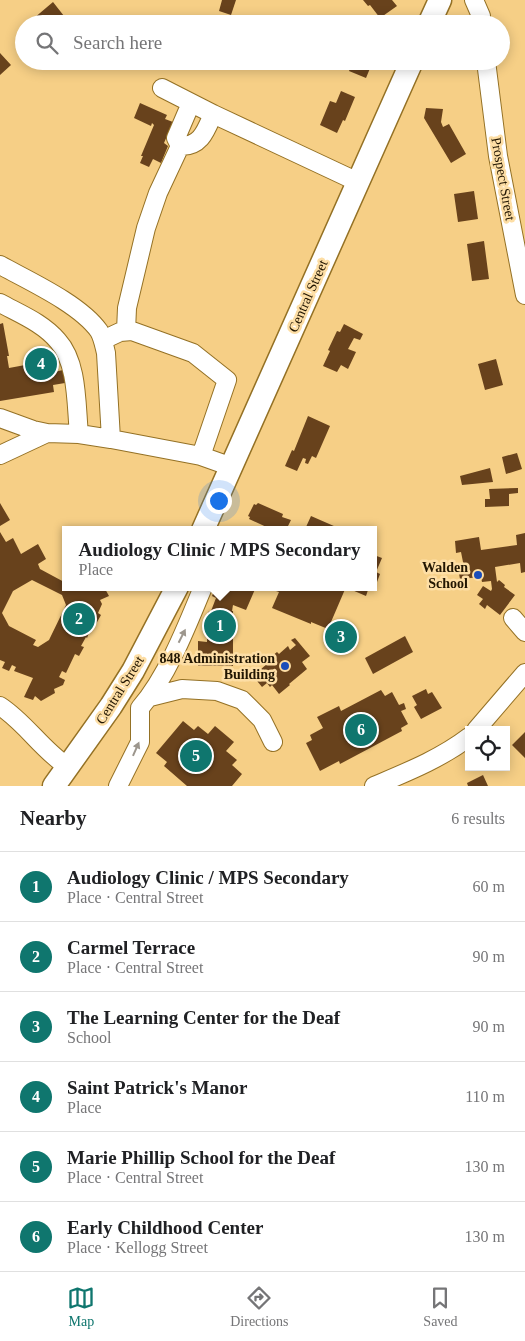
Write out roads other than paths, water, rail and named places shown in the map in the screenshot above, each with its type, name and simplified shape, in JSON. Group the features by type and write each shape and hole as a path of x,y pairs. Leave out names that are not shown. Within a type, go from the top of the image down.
{"main road":[{"path":"433,15 440,0"},
{"name":"Central Street","path":"209,526 232,467 408,70"},
{"name":"Central Street","path":"54,786 112,706 150,642 175,591"}],"street":[{"path":"474,0 481,15"},
{"name":"Prospect Street","path":"487,70 498,156 525,295"},
{"path":"162,88 358,182"},
{"path":"180,146 176,138 191,103"},
{"path":"180,146 198,142 214,114"},
{"path":"126,331 127,308 146,228 158,194 180,146"},
{"path":"0,265 69,304 93,324 103,340 106,353 110,438"},
{"path":"0,303 43,327 64,348 72,367 80,434"},
{"path":"103,340 126,331 132,332 200,356 227,380 200,456"},
{"path":"0,418 18,426 47,432 110,438 200,456 232,467"},
{"path":"0,455 47,432"},
{"path":"118,786 140,742 145,703 184,634 201,591"},
{"path":"513,618 525,632"},
{"path":"479,726 525,673"},
{"path":"112,706 145,703 182,689 217,691 242,700 262,720 273,742"},
{"path":"0,706 49,752 68,767"},
{"path":"374,786 423,766 465,740"}],"place":[{"name":"Saint Patrick's Manor","path":"41,364"},
{"name":"Walden School","path":"478,575"},
{"name":"Carmel Terrace","path":"79,619"},
{"name":"Audiology Clinic / MPS Secondary","path":"220,626"},
{"name":"The Learning Center for the Deaf","path":"341,637"},
{"name":"848 Administration Building","path":"285,666"},
{"name":"Early Childhood Center","path":"361,730"},
{"name":"Marie Phillip School for the Deaf","path":"196,756"}]}
